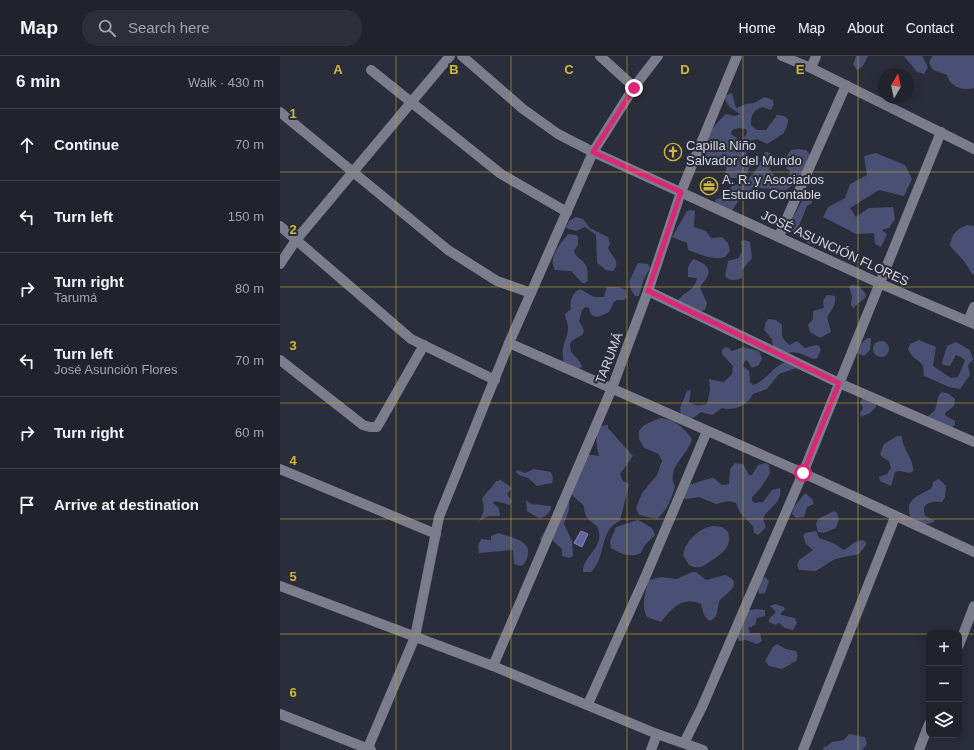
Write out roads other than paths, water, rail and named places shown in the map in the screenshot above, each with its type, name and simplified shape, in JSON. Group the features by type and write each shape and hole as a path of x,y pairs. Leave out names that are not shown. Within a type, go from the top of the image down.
{"street":[{"path":"280,264 296,240 450,56"},
{"name":"JOSÉ ASUNCIÓN FLORES","path":"462,56 523,109 558,134 593,152 881,284 971,322"},
{"path":"600,56 634,88"},
{"path":"280,714 369,750 415,637 439,517 510,343 593,152 634,88 658,56"},
{"name":"TARUMÁ","path":"493,666 612,388 648,291 681,192 737,56"},
{"path":"782,56 811,68 974,149"},
{"path":"811,68 816,56"},
{"path":"371,70 501,174 567,212"},
{"path":"779,236 846,85"},
{"path":"280,112 448,250 497,281 531,293"},
{"path":"684,743 702,707 803,473 881,284 941,132"},
{"path":"280,226 411,339 495,380"},
{"path":"648,291 839,383 974,442"},
{"path":"971,322 974,307"},
{"path":"510,343 803,473 895,517 974,552"},
{"path":"280,360 363,425 377,427 424,345"},
{"path":"588,704 647,573 707,431"},
{"path":"280,469 436,534"},
{"path":"803,750 895,517"},
{"path":"280,586 493,666 588,704 657,734 703,750"},
{"path":"962,637 974,606"},
{"path":"919,750 926,732"},
{"path":"651,750 657,734"}],"place":[{"name":"Capilla Niño Salvador del Mundo","path":"673,152"},
{"name":"A. R. y Asociados Estudio Contable","path":"709,186"}]}
